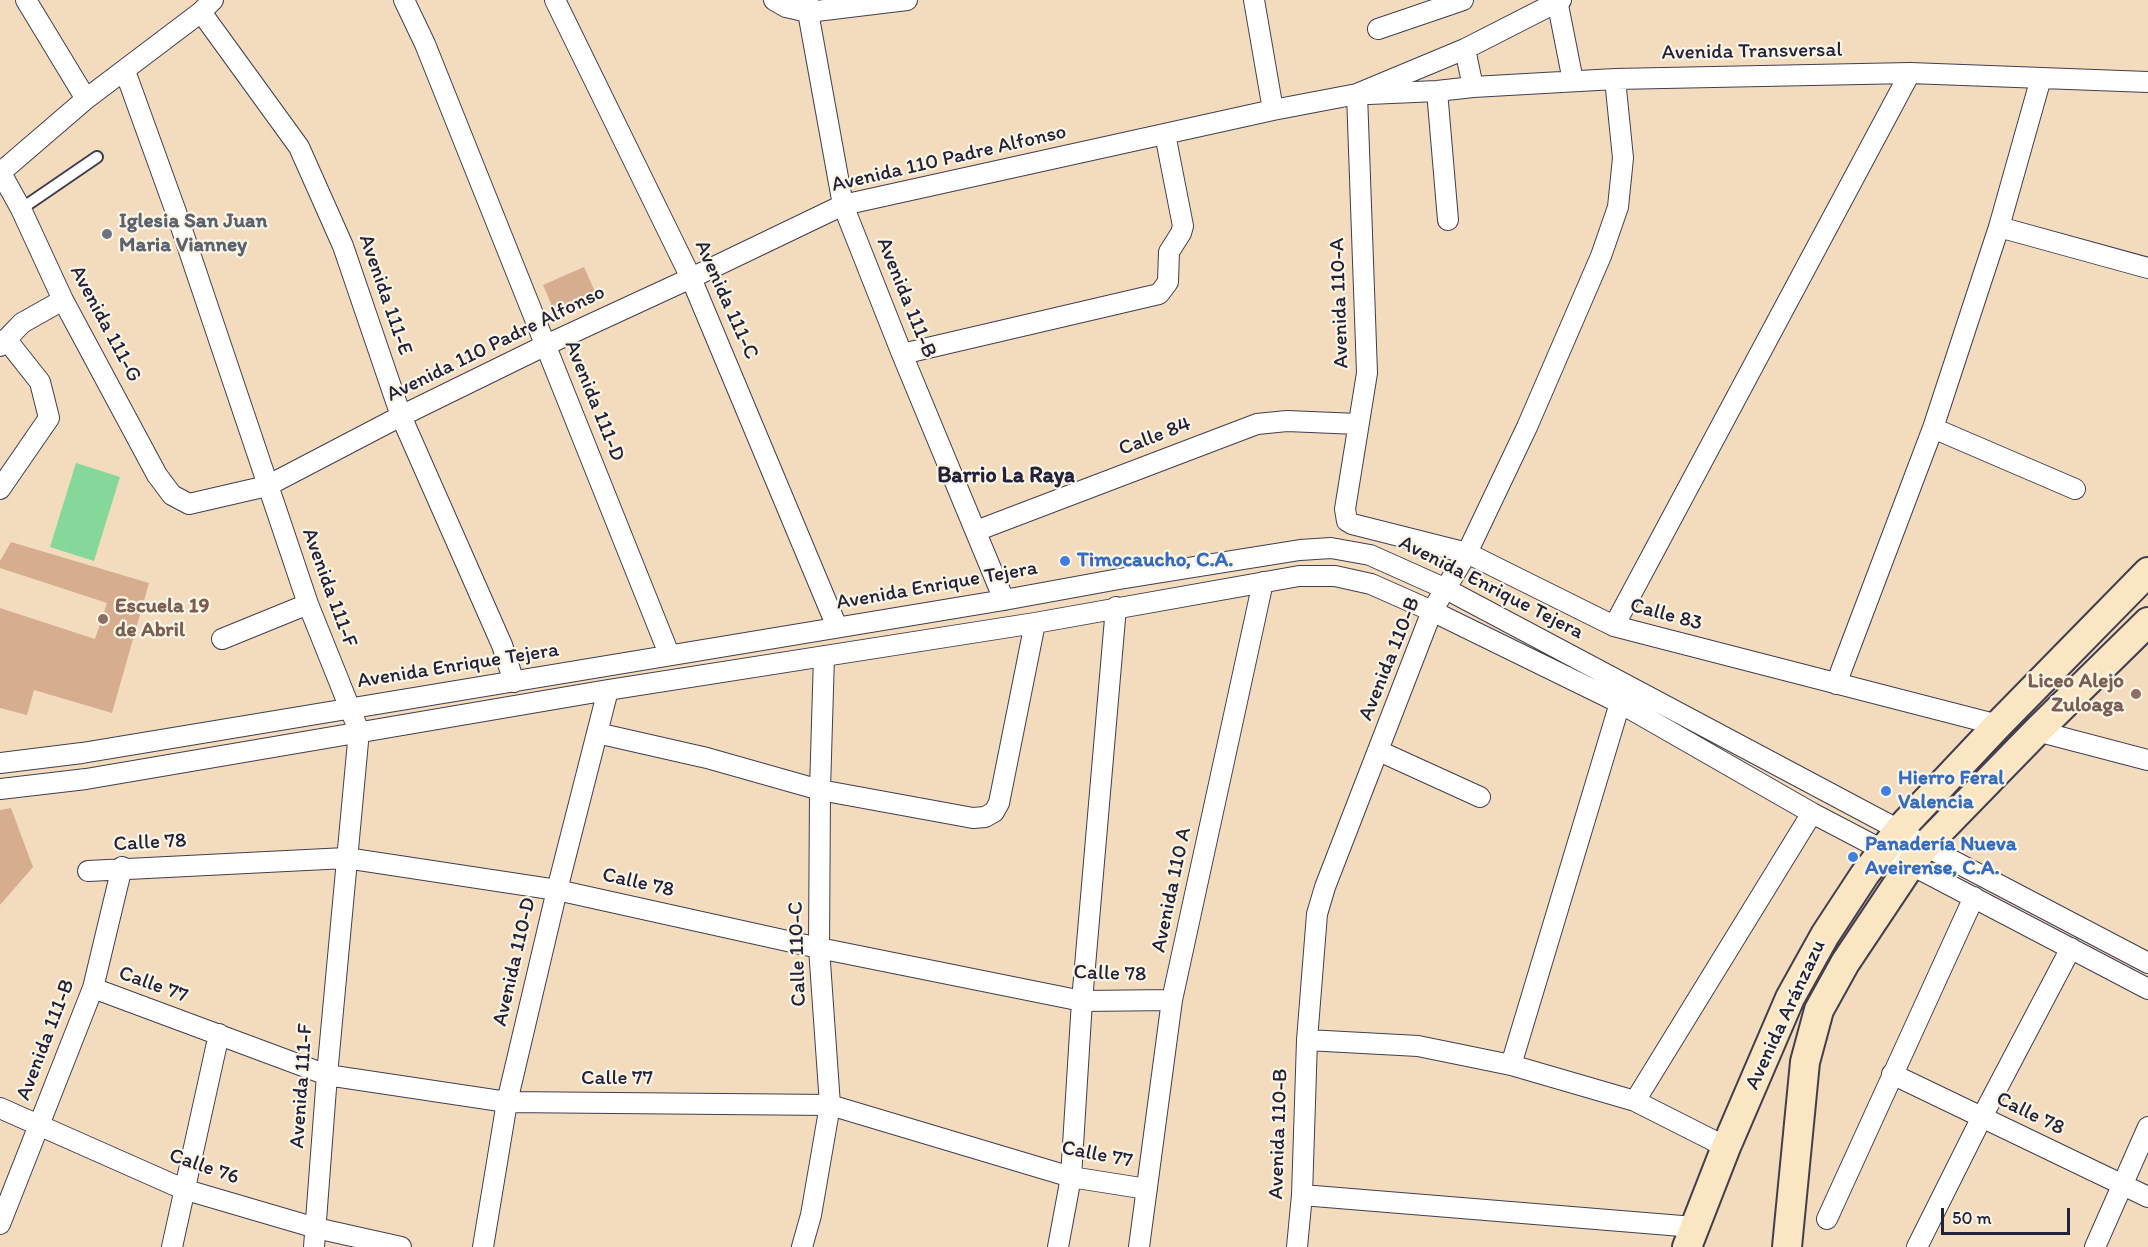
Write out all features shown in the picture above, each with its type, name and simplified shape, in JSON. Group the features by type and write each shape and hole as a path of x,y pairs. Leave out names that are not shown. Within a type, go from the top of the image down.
{"main road":[{"name":"Avenida Aránzazu","path":"1690,1237 1790,998 1824,935 1891,840 1998,725 2148,572"},
{"name":"Avenida Aránzazu","path":"1787,1247 1805,1062 1819,1010 1845,963 1918,855 2037,731 2148,622"}],"street":[{"path":"26,0 86,99"},
{"name":"Avenida 111-D","path":"404,0 425,44 669,654"},
{"name":"Avenida 111-C","path":"555,0 691,278 837,627"},
{"path":"774,0 786,7 907,0"},
{"path":"1254,0 1273,110"},
{"path":"1378,29 1463,0"},
{"path":"1559,0 1560,19 1573,81"},
{"name":"Avenida 110 Padre Alfonso","path":"172,495 189,504 267,486 401,416 546,345 843,205 1273,110 1357,94 1466,49 1559,0"},
{"path":"0,173 86,99 207,6"},
{"name":"Avenida 111-E","path":"207,6 299,147 344,246 401,416 501,645 513,682"},
{"name":"Avenida 111-B","path":"808,6 843,205 1004,600"},
{"path":"1466,49 1473,87"},
{"name":"Avenida 111-F","path":"125,71 176,212 308,604 359,731 327,1075 315,1237"},
{"path":"1614,626 1910,73"},
{"name":"Avenida Transversal","path":"1357,94 1615,79 1910,73 2148,82"},
{"path":"1836,684 1933,429 1998,227 2041,78"},
{"name":"Avenida 110-B","path":"1297,1247 1302,1195 1307,1040 1317,914 1325,887 1432,611 1467,553 1527,427 1600,256 1618,207 1623,159 1615,79"},
{"path":"1437,91 1448,220"},
{"name":"Avenida 110-A","path":"1346,509 1367,373 1357,94"},
{"path":"902,354 1159,294 1168,282 1169,252 1183,226 1166,134"},
{"name":"Avenida 111-G","path":"0,173 21,209 63,300 158,475 172,495"},
{"path":"1998,227 2148,268"},
{"path":"0,489 49,418 40,382 3,342 22,323 63,300"},
{"name":"Calle 84","path":"976,531 1257,424 1278,421 1358,424"},
{"path":"1933,429 2074,489"},
{"name":"Calle 83","path":"1346,509 1347,521 1352,524 1467,553 1614,626 1998,725"},
{"name":"Avenida Enrique Tejera","path":"0,763 93,751 349,709 1291,551 1331,548 1370,555 1446,589 1918,855 2148,963"},
{"name":"Avenida Enrique Tejera","path":"0,789 86,779 608,690 1035,623 1299,576 1335,576 1371,584 1432,611 1620,703 1812,813 1891,840"},
{"name":"Avenida 110 A","path":"1139,1247 1173,1000 1263,582"},
{"path":"222,639 308,604"},
{"path":"1058,1247 1071,1177 1082,1001 1116,607"},
{"path":"597,733 707,758 820,790 973,818 985,817 994,812 999,803 1035,623"},
{"name":"Calle 110-C","path":"802,1247 812,1215 830,1105 819,948 824,656"},
{"name":"Avenida 110-D","path":"483,1247 507,1102 557,890 608,690"},
{"path":"1511,1065 1620,703"},
{"path":"2037,731 2148,760"},
{"path":"1379,751 1480,797"},
{"path":"1635,1101 1812,813"},
{"name":"Avenida Enrique Tejera","path":"1918,855 1974,897 2148,988"},
{"name":"Calle 78","path":"88,871 122,867 346,858 557,890 819,948 1082,1001 1173,1000"},
{"name":"Avenida 111-B","path":"0,1224 93,988 122,867"},
{"path":"1827,1219 1974,897"},
{"path":"1917,1247 2071,948"},
{"name":"Calle 77","path":"93,988 327,1075 507,1102 830,1105 1071,1177 1147,1189"},
{"path":"172,1247 219,1034"},
{"path":"1307,1040 1418,1046 1511,1065 1635,1101 1726,1147"},
{"name":"Calle 78","path":"1892,1074 2148,1197"},
{"name":"Calle 76","path":"0,1108 183,1189 315,1237 401,1247"},
{"path":"2095,1247 2148,1127"},
{"path":"1302,1195 1690,1237"}],"lane":[{"path":"21,209 97,157"}],"green space":[{"path":"76,463 120,477 94,561 50,547"}],"building":[{"path":"584,267 596,294 555,313 543,285"},
{"path":"11,542 149,583 112,713 34,690 27,715 0,708 0,608 95,639 107,603 0,568 0,561"},
{"path":"11,808 33,867 0,905 0,810"}],"place":[{"name":"Iglesia San Juan Maria Vianney","path":"107,234"},
{"name":"Timocaucho, C.A.","path":"1065,561"},
{"name":"Escuela 19 de Abril","path":"103,619"},
{"name":"Liceo Alejo Zuloaga","path":"2136,694"},
{"name":"Hierro Feral Valencia","path":"1886,791"},
{"name":"Panadería Nueva Aveirense, C.A.","path":"1853,857"}],"district":[{"name":"Barrio La Raya","path":"1006,476"}]}
